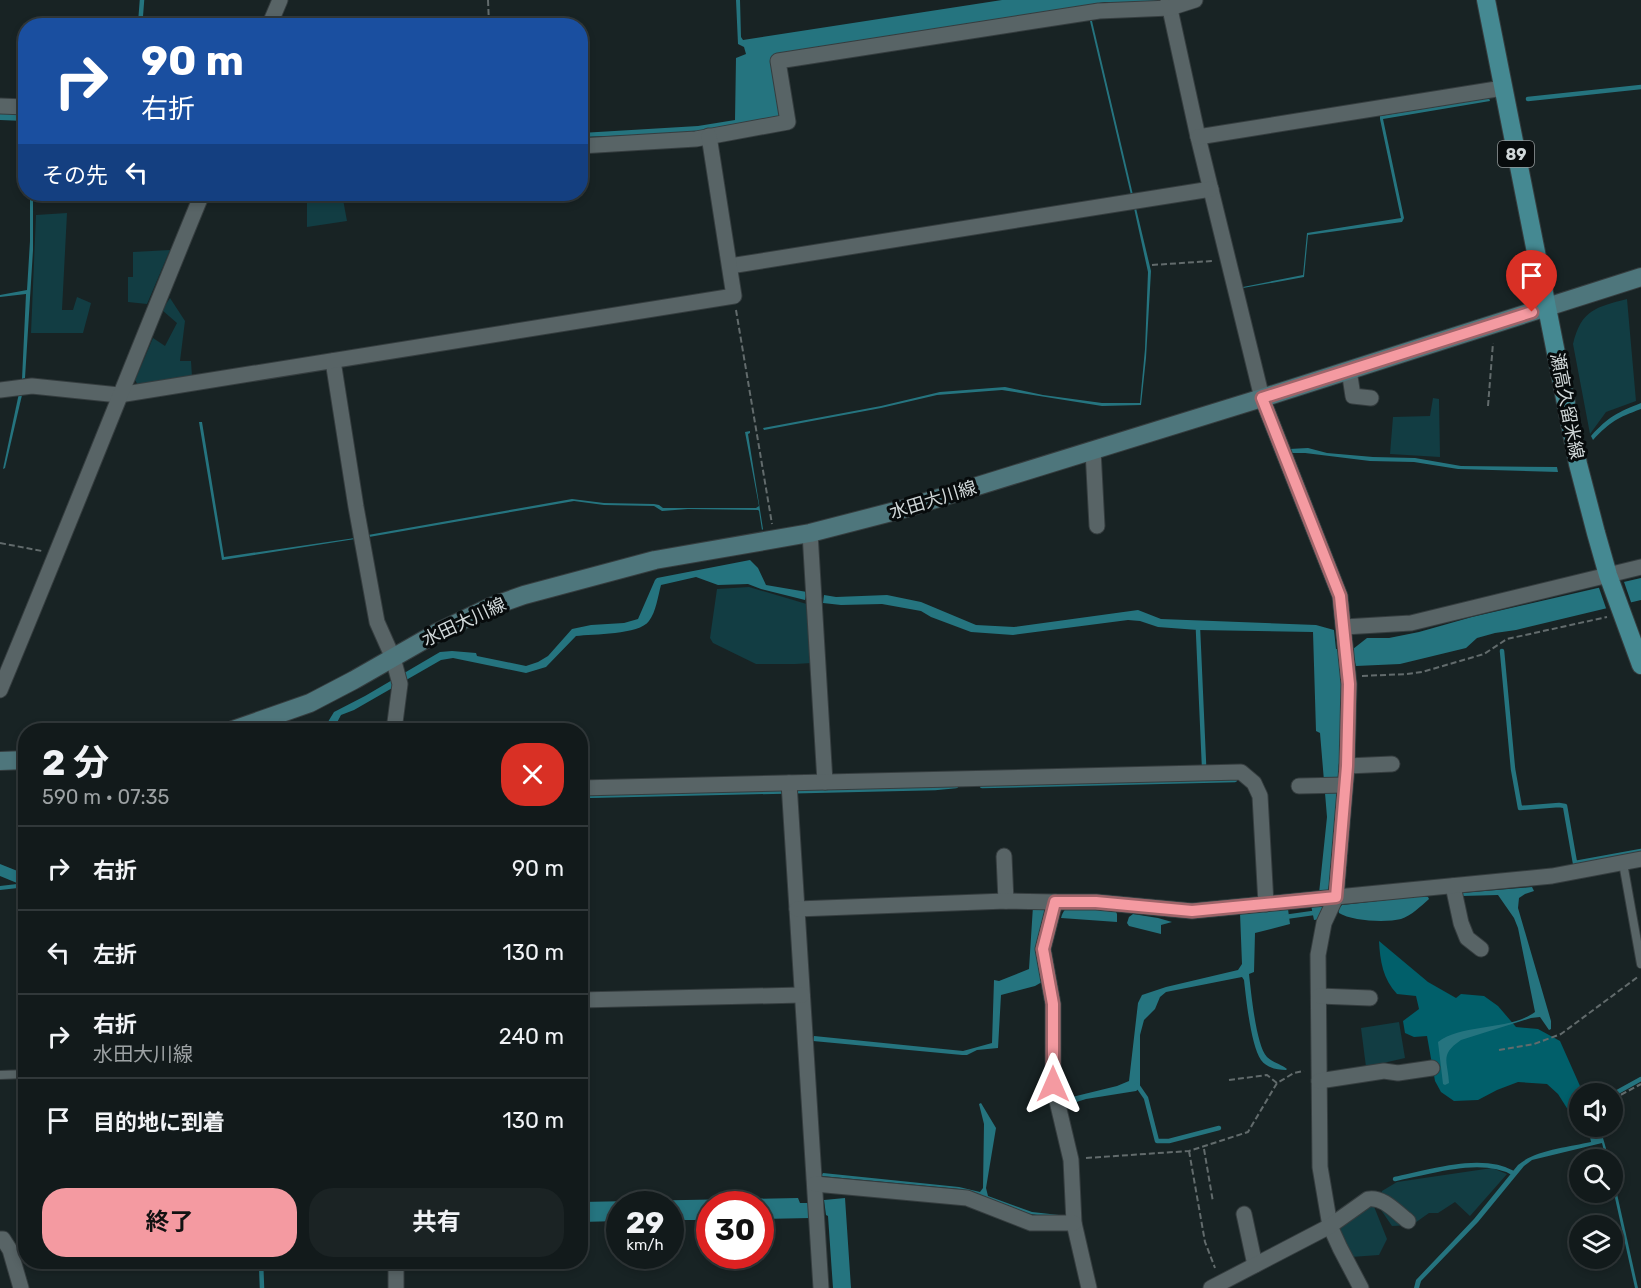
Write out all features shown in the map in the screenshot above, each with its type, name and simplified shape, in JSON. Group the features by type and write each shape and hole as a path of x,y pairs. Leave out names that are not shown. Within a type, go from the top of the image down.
{"main road":[{"name":"瀬高久留米線","path":"1486,0 1578,464 1609,578 1641,665"},
{"name":"水田大川線","path":"253,723 310,703 438,632 490,607 525,595 655,560 775,538 810,534 903,509 1641,278"},
{"path":"0,761 18,760"}],"street":[{"path":"272,18 280,0"},
{"path":"588,146 696,140 788,122 778,61 1099,11 1195,0"},
{"path":"1169,4 1198,137 1262,398 1340,596 1348,678 1347,766 1342,785 1336,897 1324,923 1318,955 1320,1167 1330,1226 1361,1288"},
{"path":"1198,137 1503,88"},
{"path":"0,106 18,107"},
{"path":"0,390 32,386 119,395 734,296 709,136"},
{"path":"730,266 1211,189"},
{"path":"0,690 198,201"},
{"path":"333,361 377,622 393,658 399,680 395,723"},
{"path":"1349,370 1353,396 1371,398"},
{"path":"1093,450 1096,526"},
{"path":"810,534 825,782"},
{"path":"1344,627 1411,623 1609,578 1641,567"},
{"path":"1347,766 1392,764"},
{"path":"588,788 1241,772 1254,783 1260,796 1266,904"},
{"path":"789,783 821,1288"},
{"path":"1299,786 1342,785"},
{"path":"1004,856 1006,901"},
{"path":"797,909 1006,901 1096,902 1192,911 1552,876 1641,860"},
{"path":"1453,886 1461,923 1467,938 1481,949"},
{"path":"1055,902 1043,949 1053,1004 1053,1084 1071,1160 1074,1223 1089,1288"},
{"path":"588,1000 802,995"},
{"path":"1318,996 1370,998"},
{"path":"1319,1074 1384,1071 1398,1073 1432,1068"},
{"path":"814,1184 967,1198 1031,1223 1074,1223"},
{"path":"1216,1286 1330,1226 1368,1199 1380,1200 1408,1221"},
{"path":"1244,1214 1255,1265"},
{"path":"0,1239 3,1239 10,1250 21,1288"},
{"path":"396,1269 396,1288"}],"lane":[{"path":"1623,863 1641,964"},
{"path":"0,1075 18,1074"}],"path":[{"path":"488,0 489,18"},
{"path":"1152,265 1229,260"},
{"path":"734,296 775,538"},
{"path":"1488,406 1493,341"},
{"path":"0,543 57,554"},
{"path":"1348,678 1422,672 1484,654 1507,639 1621,612"},
{"path":"1499,1050 1534,1044 1561,1034 1641,974"},
{"path":"1071,1160 1189,1151 1248,1132 1277,1083 1294,1073 1319,1074"},
{"path":"1229,1080 1267,1075 1277,1083"},
{"path":"1623,1094 1641,1084"},
{"path":"1203,1147 1213,1202"},
{"path":"1189,1151 1205,1242 1216,1286"}],"shaded area":[{"path":"736,0 740,0 743,40 1002,0 1175,0 1161,3 1105,2 772,57 782,115 777,121 695,133 588,137 588,133 698,126 735,120 736,58 746,54 744,47 738,44"},
{"path":"1090,21 1092,21 1133,195 1131,195"},
{"path":"1489,98 1490,101 1383,119 1404,218 1402,222 1308,235 1304,277 1243,288 1303,275 1307,233 1401,218 1380,116"},
{"path":"0,113 18,114 18,121 0,120"},
{"path":"30,201 33,201 33,250 25,378 22,379 26,294 0,297 0,295 27,290"},
{"path":"307,201 343,201 347,221 307,227"},
{"path":"1134,208 1136,208 1151,271 1141,405 1102,406 1002,390 937,395 764,430 763,428 881,406 940,392 1005,387 1102,403 1140,403 1148,272"},
{"path":"67,213 62,310 73,310 77,297 91,303 83,333 31,333 36,215"},
{"path":"170,250 147,304 128,302 128,277 133,277 133,252"},
{"path":"170,298 185,321 180,361 191,361 192,377 138,385 135,380 153,338 165,346 177,323 162,310"},
{"path":"1627,299 1636,401 1606,412 1590,434 1573,344 1576,333 1585,317 1591,312"},
{"path":"19,393 22,395 3,469"},
{"path":"1433,398 1439,399 1440,457 1390,454 1393,417 1430,416"},
{"path":"1641,403 1641,409 1615,421 1593,440 1591,436 1608,420"},
{"path":"199,422 202,422 224,557 355,539 222,560"},
{"path":"750,431 748,434 763,529 762,530 758,510 662,511 654,506 604,505 574,501 369,537 368,535 572,499 604,503 654,504 663,508 756,508 759,506 745,432"},
{"path":"1308,448 1327,453 1415,458 1461,466 1557,467 1558,472 1458,469 1414,462 1370,461 1288,453 1289,449"},
{"path":"750,560 758,568 766,585 807,592 805,600 748,584 718,585 696,577 661,585 653,613 644,626 626,631 576,636 546,667 526,673 453,658 441,660 354,710 341,715 337,723 327,723 334,712 440,652 476,653 477,656 526,666 548,656 572,629 624,623 638,619 657,578"},
{"path":"1641,578 1641,600 1495,633 1477,638 1466,648 1400,664 1356,666 1354,659 1339,664 1343,684 1337,803 1329,885 1321,919 1314,920 1311,905 1318,903 1327,817 1320,733 1316,731 1313,632 1198,630 1158,627 1128,620 1013,635 971,632 921,611 882,604 823,603 824,595 836,597 887,595 921,602 976,625 1014,627 1138,610 1161,619 1316,625 1334,630 1336,649 1353,649 1367,638 1389,638 1419,632 1472,617"},
{"path":"749,587 810,605 812,663 756,664 713,643 710,638 717,589"},
{"path":"0,864 18,871 18,888 0,890 0,886 17,883 0,876"},
{"path":"1532,887 1534,891 1519,898 1518,908 1551,1021 1551,1029 1549,1030 1540,1017 1531,1018 1461,1040 1447,1054 1449,1083 1445,1085 1443,1084 1438,1042 1460,1032 1512,1022 1535,1012 1514,918 1498,895 1462,896 1461,893"},
{"path":"1422,896 1429,899 1408,916 1395,920 1352,918 1339,913 1338,909 1342,905"},
{"path":"1033,906 1043,906 1047,918 1042,982 1001,995 998,1048 977,1050 962,1055 813,1041 814,1036 963,1051 992,1043 994,980 999,981 1029,969"},
{"path":"1072,907 1116,912 1117,922 1061,918 1065,910"},
{"path":"1288,909 1290,924 1255,933 1254,972 1249,974 1255,1018 1263,1051 1269,1059 1285,1067 1286,1070 1266,1065 1257,1053 1242,977 1166,992 1160,997 1155,1009 1144,1020 1140,1035 1140,1088 1136,1091 1086,1099 1070,1104 1064,1111 1065,1100 1068,1098 1129,1081 1138,1003 1142,995 1238,970 1242,964 1240,913"},
{"path":"1133,914 1172,922 1161,925 1161,934 1129,926 1127,923 1129,917"},
{"path":"1379,941 1428,982 1456,998 1461,994 1484,996 1498,1006 1516,1027 1538,1029 1560,1041 1579,1083 1569,1083 1569,1111 1558,1094 1547,1084 1518,1082 1478,1100 1454,1101 1441,1092 1435,1081 1427,1036 1414,1037 1405,1033 1403,1021 1419,1009 1416,996 1397,994 1388,982 1380,956"},
{"path":"1399,1022 1405,1058 1366,1067 1361,1028"},
{"path":"981,1103 996,1128 986,1188 988,1196 1032,1212 1059,1215 1058,1218 1030,1214 959,1189 821,1176 823,1173 959,1187 980,1192 983,1188 984,1124 979,1104"},
{"path":"1590,1137 1603,1138 1606,1149 1604,1149 1602,1143 1569,1149 1569,1151 1532,1160 1524,1166 1478,1222 1421,1281 1419,1288 1414,1288 1416,1280 1474,1219 1518,1165 1543,1152 1591,1142"},
{"path":"1492,1168 1507,1174 1470,1216 1455,1202 1438,1213 1429,1213 1412,1225 1392,1226 1377,1204 1382,1191 1397,1182"},
{"path":"774,1198 798,1198 800,1203 810,1203 811,1218 774,1219"},
{"path":"845,1198 851,1288 833,1288 828,1216 824,1200"},
{"path":"684,1200 696,1200 696,1220 684,1220"},
{"path":"588,1202 606,1202 606,1221 588,1222"},
{"path":"1616,1203 1619,1203 1622,1215 1619,1215"},
{"path":"1373,1204 1387,1239 1379,1255 1351,1257 1337,1232 1339,1226"},
{"path":"1623,1221 1638,1288 1635,1288 1623,1234"}],"pier":[{"path":"1623,579 1632,605 1607,611 1598,585"}],"waterway":[{"path":"141,18 142,0"},
{"path":"1528,99 1641,87"},
{"path":"1198,630 1204,765"},
{"path":"1502,651 1513,769 1520,808 1565,806 1575,863 1641,851"},
{"path":"982,786 1235,780"},
{"path":"588,796 956,786"},
{"path":"1285,917 1313,913 1317,910"},
{"path":"1623,1089 1641,1079"},
{"path":"1137,1085 1146,1098 1157,1141 1169,1141 1219,1128"},
{"path":"1395,1179 1439,1169 1471,1165 1486,1165 1513,1173"},
{"path":"261,1269 262,1288"}],"route":[{"path":"1053,1084 1053,1004 1043,949 1055,902 1096,902 1192,911 1336,897 1347,766 1349,684 1340,596 1262,398 1532,312"}]}
